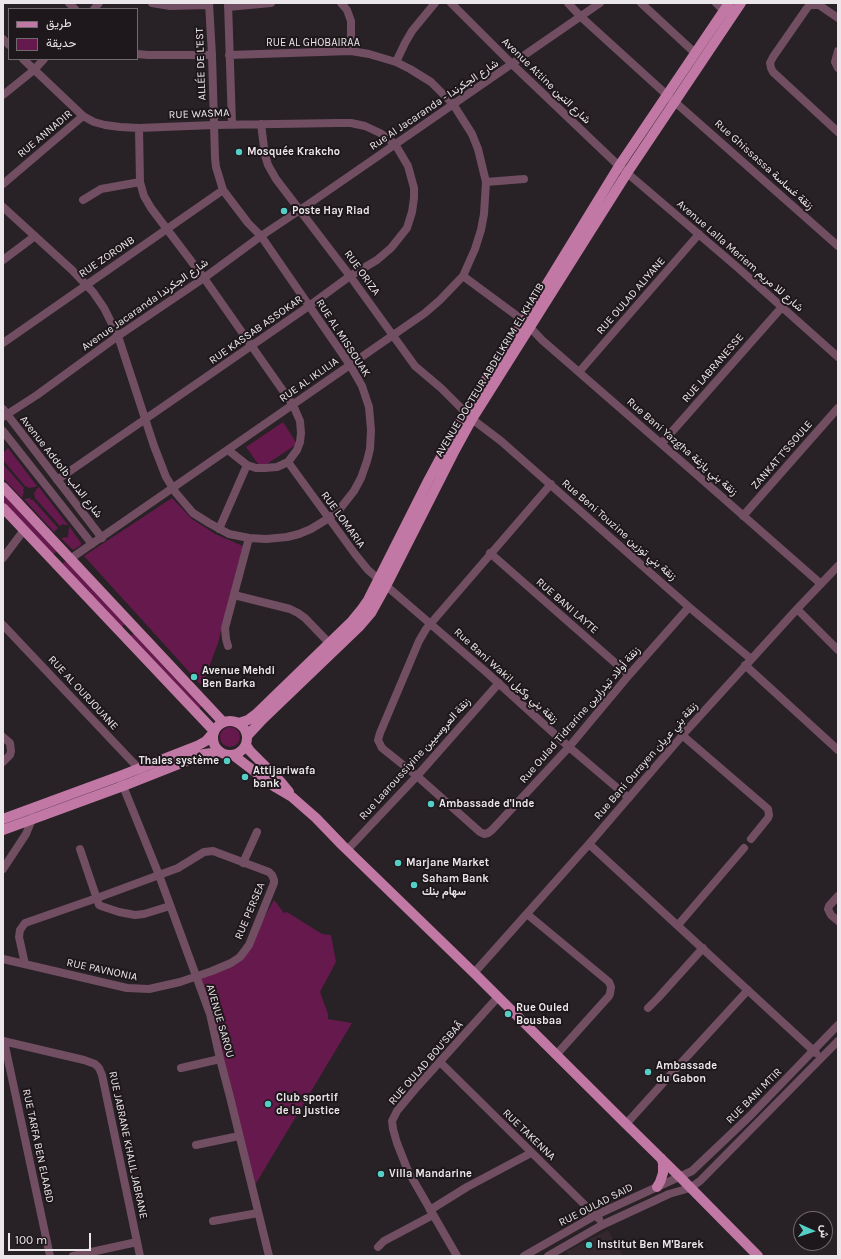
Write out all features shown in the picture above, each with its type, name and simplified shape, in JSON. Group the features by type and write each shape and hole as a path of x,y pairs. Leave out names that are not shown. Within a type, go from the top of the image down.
{"main road":[{"name":"AVENUE DOCTEUR ABDELKRIM EL KHATIB","path":"247,740 265,717 332,647 382,582 428,479 623,170 671,98 741,3"},
{"name":"AVENUE DOCTEUR ABDELKRIM EL KHATIB","path":"671,98 695,53 727,7"},
{"path":"3,487 224,722"},
{"path":"3,508 214,732 213,743 220,752"},
{"name":"AVENUE DOCTEUR ABDELKRIM EL KHATIB","path":"239,723 248,720 256,714 332,647"},
{"path":"3,830 121,781 139,769 202,744 214,732 218,725 232,720 243,726 253,755 284,785 292,797"},
{"path":"3,819 36,806 121,781 146,777 204,754 220,752 233,755 241,752 247,740"},
{"path":"233,755 275,787 292,797 316,818 661,1158 758,1256"},
{"path":"657,1186 663,1173 663,1163 661,1158"}],"street":[{"path":"152,3 170,6 209,4"},
{"path":"232,124 228,5 271,3"},
{"path":"341,3 351,21 351,51"},
{"path":"396,62 404,43 435,3"},
{"name":"Avenue Attine شارع التين","path":"451,3 512,64 623,170"},
{"name":"Rue Ghissassa زنقة غساسة","path":"568,3 580,16 671,98 838,246"},
{"name":"Rue Al Jacaranda - شارع الجكرندا","path":"300,210 600,3"},
{"path":"641,3 695,53"},
{"path":"716,3 727,7"},
{"name":"ALLÉE DE L'EST","path":"209,4 216,167 223,190"},
{"path":"838,18 819,5 810,5 770,63 773,72 838,132"},
{"name":"RUE AL GHOBAIRAA","path":"229,55 351,51 369,54 396,62 410,69 431,82 453,104"},
{"path":"838,51 835,62 838,68"},
{"path":"138,54 212,55"},
{"name":"RUE WASMA","path":"24,60 83,116 104,125 139,128 232,124 351,123 365,126 380,133 395,144"},
{"path":"3,95 34,70 43,60"},
{"name":"RUE AL IKLILIA","path":"70,559 425,313 440,300 462,276 475,249 481,230 484,214 486,182 478,149 472,134 453,104"},
{"name":"RUE ANNADIR","path":"3,184 83,116"},
{"name":"RUE ORIZA","path":"261,124 265,155 268,165 276,179 350,276 415,366 469,415"},
{"path":"139,128 140,182 144,196 151,208 204,278 293,405 300,421 301,433 297,450 288,462 277,467 256,468 247,465 228,450"},
{"name":"RUE KASSAB ASSOKAR","path":"57,480 350,276 377,260 391,248 407,228 412,212 414,198 414,188 408,166 395,144"},
{"name":"Avenue Lalla Meriem شارع للا مريم","path":"623,170 699,234 838,357"},
{"path":"486,182 524,179"},
{"path":"83,200 101,189 140,182"},
{"name":"RUE ZORONB","path":"3,343 223,190"},
{"name":"RUE AL MISSOUAK","path":"3,207 86,284 104,308 118,336 158,457 172,488 186,506 219,529 229,534 249,538 266,539 293,535 311,529 329,518 346,502 354,491 361,478 370,449 371,430 369,407 362,386 350,365 261,236 248,223 223,190"},
{"name":"Avenue Jacaranda شارع الجكرندا","path":"4,414 37,395 118,336 204,278 261,236 300,210"},
{"name":"RUE OULAD ALIYANE","path":"579,372 699,234"},
{"path":"3,260 36,236"},
{"name":"Rue Bani Yazgha زنقة بني يازغة","path":"462,276 527,324 542,340 662,443 821,584"},
{"name":"RUE LABRANESSE","path":"662,443 782,307"},
{"name":"ZANKAT T'SSOULE","path":"743,516 838,408"},
{"name":"Avenue Addolb شارع الدلب","path":"4,414 102,538"},
{"name":"Rue Beni Touzine زنقة بني توزين","path":"469,415 551,484 689,607 838,750"},
{"path":"3,431 92,544"},
{"name":"RUE LOMARIA","path":"288,462 360,561 382,582"},
{"path":"219,529 247,465"},
{"name":"Rue Oulad Tidrarine زنقة أولاد تيدرارين","path":"551,484 430,623 419,641 380,733 378,740 382,748 417,776 480,832 486,834 492,830 569,747 629,675 689,607"},
{"path":"3,558 24,530"},
{"path":"228,646 225,628 249,538"},
{"name":"RUE BANI LAYTE","path":"490,554 629,675"},
{"name":"Rue Bani Ourayen زنقة بني عريان","path":"474,973 589,844 682,735 838,566"},
{"name":"Rue Bani Wakil زنقة بني وكيل","path":"382,582 629,798"},
{"path":"234,595 290,609 298,613 314,626 332,647"},
{"path":"797,609 838,650"},
{"name":"RUE AL OURJOUANE","path":"3,625 146,777"},
{"name":"Rue Laaroussiyine زنقة العروسيين","path":"348,850 417,776 499,683"},
{"path":"682,735 768,809 768,818 751,839"},
{"path":"3,737 10,744 11,748 10,755 3,762"},
{"name":"AVENUE SAROU","path":"121,781 159,875 210,1014 269,1256"},
{"path":"3,869 26,834 36,806"},
{"path":"243,863 257,832"},
{"path":"589,844 821,1058"},
{"path":"678,925 744,848"},
{"path":"80,849 99,905 104,908 129,914 144,914 170,906"},
{"name":"RUE PERSEA","path":"25,964 19,937 22,926 29,922 178,868 200,854 213,851 269,872 274,880 274,883 244,952 235,960 196,977"},
{"path":"838,896 828,909 831,915 838,921"},
{"path":"527,914 609,982 612,987 610,994 556,1055"},
{"path":"648,1008 703,948"},
{"name":"RUE PAVNONIA","path":"3,959 138,990 161,988 196,977"},
{"path":"626,1124 748,990"},
{"name":"RUE OULAD BOU'SBAÂ","path":"457,1256 406,1165 394,1133 392,1121 395,1114 407,1099 498,997"},
{"name":"RUE BANI MTIR","path":"680,1177 692,1171 752,1115 838,1025"},
{"path":"825,1039 836,1046"},
{"name":"RUE JABRANE KHALIL JABRANE","path":"4,1041 84,1060 95,1064 100,1068 140,1256"},
{"name":"RUE TARFA BEN ELAABD","path":"4,1041 50,1256"},
{"name":"RUE BANI MTIR","path":"690,1188 700,1181 821,1058 836,1046"},
{"path":"181,1068 220,1059"},
{"name":"RUE TAKENNA","path":"440,1062 531,1153 596,1215 602,1225"},
{"path":"196,1145 239,1136"},
{"path":"378,1247 466,1187 531,1153"},
{"name":"RUE OULAD SAID","path":"524,1256 596,1215 657,1186 680,1177"},
{"name":"RUE OULAD SAID","path":"548,1256 602,1225 669,1194 690,1188"},
{"path":"213,1221 258,1212"},
{"path":"72,1256 137,1242"},
{"path":"562,1248 565,1256"}],"shaded area":[{"path":"608,1230 623,1256 568,1256 567,1251"}],"green space":[{"path":"283,422 297,444 261,468 246,447"},
{"path":"8,448 37,486 29,488 27,486 26,487 3,460 4,452"},
{"path":"3,464 24,488 22,498 3,478"},
{"path":"39,487 68,525 63,524 60,526 35,498 34,493"},
{"path":"3,493 58,551 52,555 3,502"},
{"path":"30,498 58,528 54,532 24,499"},
{"path":"172,498 192,519 215,534 243,546 218,643 202,686 84,556"},
{"path":"69,526 81,543 81,545 73,550 61,538 68,537"},
{"path":"67,560 126,623 121,628 62,564"},
{"path":"135,632 203,705 198,709 130,637"},
{"path":"230,727 237,730 240,737 237,744 230,747 223,744 220,737 223,730"},
{"name":"Club sportif de la justice","path":"274,900 284,913 287,912 322,934 331,935 336,962 320,992 328,1014 328,1019 352,1023 255,1185 200,979 240,960"}],"place":[{"name":"Mosquée Krakcho","path":"239,152"},
{"name":"Poste Hay Riad","path":"284,211"},
{"name":"Avenue Mehdi Ben Barka","path":"194,677"},
{"name":"Thales système","path":"227,761"},
{"name":"Attijariwafa bank","path":"245,777"},
{"name":"Ambassade d'Inde","path":"431,804"},
{"name":"Marjane Market","path":"398,863"},
{"name":"Saham Bank سهام بنك","path":"414,885"},
{"name":"Rue Ouled Bousbaa","path":"508,1014"},
{"name":"Ambassade du Gabon","path":"648,1072"},
{"name":"Club sportif de la justice","path":"268,1104"},
{"name":"Villa Mandarine","path":"381,1174"},
{"name":"Institut Ben M'Barek","path":"589,1245"}]}
